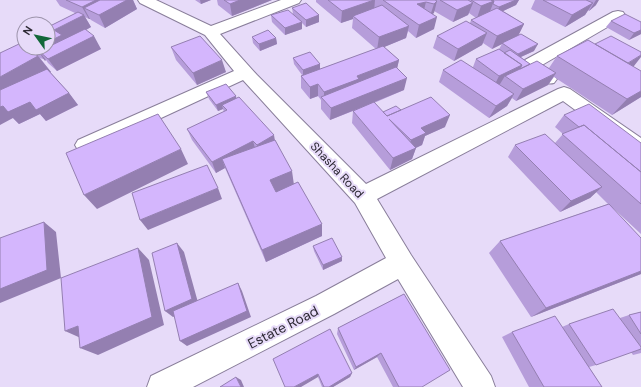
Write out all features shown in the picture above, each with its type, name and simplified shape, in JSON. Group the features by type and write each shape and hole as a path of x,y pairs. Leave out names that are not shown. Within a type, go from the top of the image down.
{"street":[{"name":"Shasha Road","path":"145,0 210,32 363,196 402,263 480,387"},
{"path":"210,32 294,0"},
{"path":"618,15 531,64 564,93 641,148"},
{"path":"84,145 246,72"},
{"path":"363,196 564,93"},
{"name":"Estate Road","path":"162,387 326,305 402,263"}],"building":[{"path":"66,0 96,0 82,7"},
{"path":"100,0 127,0 99,15 84,8"},
{"path":"224,0 240,0 230,4"},
{"path":"328,0 374,0 342,11"},
{"path":"383,0 435,0 437,1 434,4 426,2 417,4 437,17 419,25"},
{"path":"440,0 468,0 473,3 457,10"},
{"path":"471,0 491,0 494,1 481,6"},
{"path":"491,0 516,0 499,7 493,4 494,1"},
{"path":"543,0 586,0 593,3 572,15"},
{"path":"306,3 319,15 306,20 292,8"},
{"path":"382,5 409,26 379,37 353,16"},
{"path":"497,8 524,24 497,36 471,20"},
{"path":"288,10 302,22 285,28 271,15"},
{"path":"78,12 84,15 56,29 56,23"},
{"path":"625,14 641,22 641,30 634,33 611,21"},
{"path":"466,21 487,33 458,49 437,36"},
{"path":"85,29 94,36 56,55 56,43"},
{"path":"268,30 276,38 259,44 252,37"},
{"path":"56,31 62,35 56,38"},
{"path":"521,34 538,44 518,54 502,43"},
{"path":"200,36 222,60 193,73 171,47"},
{"path":"611,36 641,52 641,55 628,63 595,44"},
{"path":"588,40 641,71 641,91 627,99 557,56"},
{"path":"16,45 16,56 38,56 0,77 0,53"},
{"path":"383,46 399,60 357,76 359,79 324,92 318,84 310,87 301,76"},
{"path":"499,49 522,65 499,76 476,59"},
{"path":"510,50 530,64 520,69 522,65 504,53"},
{"path":"310,52 320,64 303,70 293,58"},
{"path":"45,56 54,56 48,59"},
{"path":"461,60 514,94 496,106 443,70"},
{"path":"537,61 556,73 523,89 505,76"},
{"path":"396,67 407,78 331,108 321,97"},
{"path":"47,69 69,93 36,110 30,102 8,112 3,106 0,107 0,90"},
{"path":"226,84 236,96 216,105 206,92"},
{"path":"239,97 274,135 257,145 253,141 212,162 187,129 227,110 222,105"},
{"path":"431,97 450,115 421,128 426,133 411,140 389,119 416,148 393,158 353,111 374,102 387,116"},
{"path":"589,104 641,143 641,172 584,125 579,127 564,115"},
{"path":"396,106 401,110 387,116 383,112"},
{"path":"158,114 181,149 84,195 66,153"},
{"path":"584,125 641,172 641,204 562,134"},
{"path":"545,134 602,187 571,201 515,145"},
{"path":"275,140 292,171 270,180 276,192 298,182 322,224 262,250 222,159"},
{"path":"207,165 218,188 140,220 132,193"},
{"path":"609,204 641,238 641,271 546,308 500,241"},
{"path":"44,222 47,270 0,289 0,238"},
{"path":"332,238 342,257 323,265 313,246"},
{"path":"177,243 192,299 165,311 152,253"},
{"path":"138,248 152,317 80,348 78,326 65,331 61,278"},
{"path":"238,283 247,311 180,341 173,311"},
{"path":"404,294 450,370 422,387 399,387 381,353 356,367 338,328"},
{"path":"613,309 641,349 596,365 569,324"},
{"path":"641,312 641,334 629,315"},
{"path":"555,316 602,387 544,387 512,332"},
{"path":"330,329 352,373 329,387 324,387 318,374 294,387 285,387 273,359"},
{"path":"236,377 241,387 220,387"}]}
